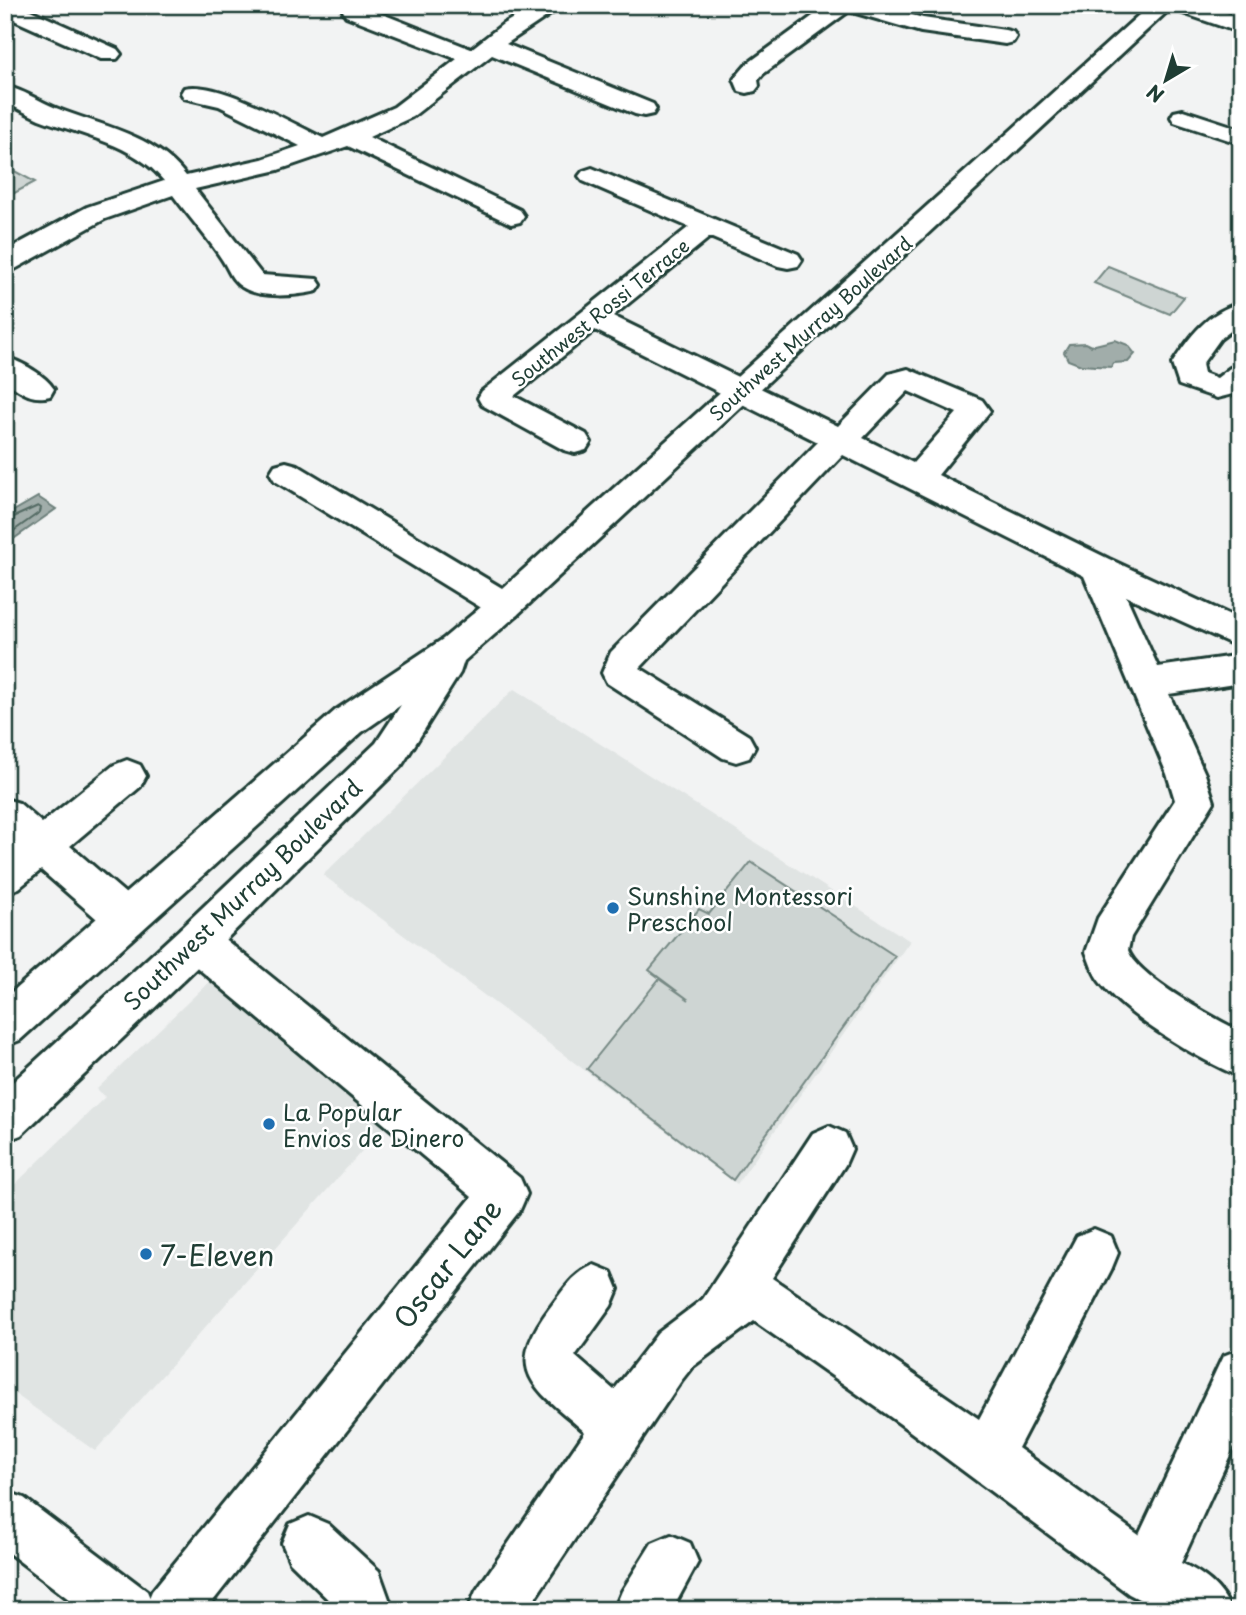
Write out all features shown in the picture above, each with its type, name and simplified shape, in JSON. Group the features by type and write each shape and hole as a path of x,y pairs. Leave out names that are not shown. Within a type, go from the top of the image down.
{"main road":[{"path":"5,263 58,232 96,214 178,185 269,165 322,147 403,113 511,29 553,5"},
{"path":"747,86 746,79 755,69 843,5"},
{"path":"852,5 921,25 1005,37"},
{"name":"Southwest Murray Boulevard","path":"5,1026 349,722 455,649 505,606 1163,5"},
{"path":"1182,5 1241,26"},
{"path":"8,7 109,54"},
{"path":"354,11 482,52 644,109"},
{"path":"5,93 46,113 123,140 145,152 162,165 237,260 241,271 253,282 271,286 307,285"},
{"path":"193,93 227,101 322,147"},
{"path":"1184,117 1241,137"},
{"path":"349,136 511,216"},
{"path":"593,176 788,260"},
{"name":"Southwest Rossi Terrace","path":"575,442 493,398 708,225"},
{"path":"1241,312 1228,316 1211,330 1187,364 1190,378 1208,387 1223,389 1236,382 1241,375"},
{"path":"594,318 1097,568 1241,635"},
{"path":"5,367 39,389"},
{"path":"736,747 620,673 624,662 900,381 908,379 975,411 917,479"},
{"path":"286,473 505,606"},
{"path":"1097,568 1195,802 1112,931 1107,952 1115,972 1135,991 1241,1056"},
{"name":"Southwest Murray Boulevard","path":"5,1119 196,941 389,754 455,649"},
{"path":"1147,682 1241,669"},
{"path":"5,876 127,776"},
{"path":"5,814 125,919"},
{"name":"Oscar Lane","path":"171,1610 505,1194 196,941"},
{"path":"721,1313 830,1149"},
{"path":"986,1457 1094,1253"},
{"path":"594,1289 554,1345 550,1354 552,1370 620,1428"},
{"path":"495,1610 675,1350 721,1313 749,1295 761,1297 917,1405 1148,1575 1177,1589 1204,1610"},
{"path":"1148,1575 1241,1374"},
{"path":"5,1517 128,1610"},
{"path":"309,1544 360,1590 366,1610"},
{"path":"641,1610 671,1562"}],"shaded area":[{"path":"5,166 35,182 5,198"},
{"path":"1108,266 1184,297 1170,314 1094,283"},
{"name":"Sunshine Montessori Preschool","path":"514,689 910,941 737,1184 323,875"},
{"path":"751,862 895,956 733,1180 587,1069 659,979 689,1000 649,970 699,909 709,914"},
{"path":"210,981 385,1125 95,1451 5,1387 5,1194 105,1097 97,1089"}],"water":[{"path":"1115,340 1128,345 1135,354 1128,362 1114,363 1111,367 1081,365 1068,360 1064,352 1069,344 1085,343 1091,346"},
{"path":"38,497 56,509 5,545 5,516"}],"place":[{"name":"Sunshine Montessori Preschool","path":"613,908"},
{"name":"La Popular Envios de Dinero","path":"269,1124"},
{"name":"7-Eleven","path":"146,1254"}]}
